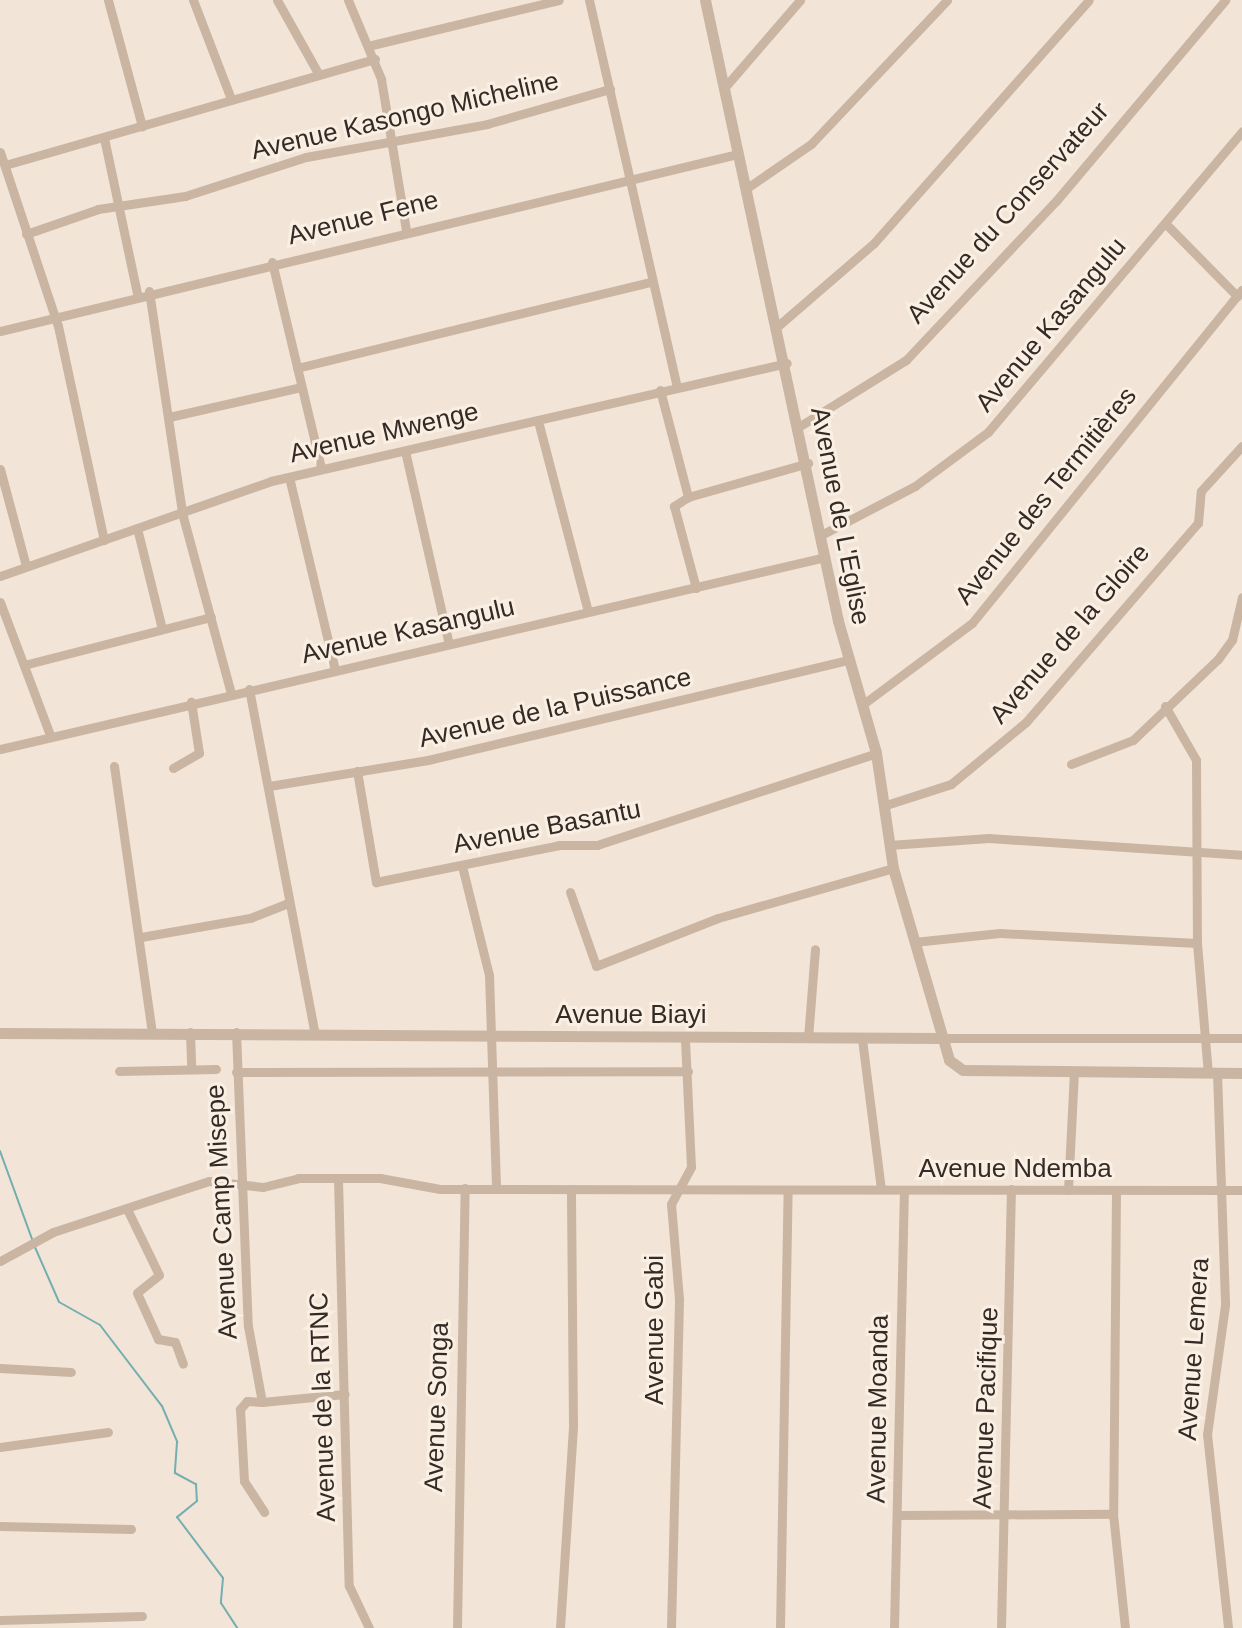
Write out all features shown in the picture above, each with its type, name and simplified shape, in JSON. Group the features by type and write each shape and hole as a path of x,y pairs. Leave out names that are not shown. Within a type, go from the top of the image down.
{"street":[{"path":"108,0 142,126"},
{"path":"193,0 231,99"},
{"path":"277,0 318,73"},
{"path":"348,0 372,45 406,230"},
{"path":"372,45 559,0"},
{"path":"589,0 631,175 649,282 677,386"},
{"name":"Avenue de L'Eglise","path":"705,0 779,325 848,660 876,753 893,868 941,1038"},
{"path":"725,87 800,0"},
{"path":"747,188 811,144 947,0"},
{"path":"779,325 874,243 1089,0"},
{"name":"Avenue du Conservateur","path":"800,426 906,360 1056,201 1225,0"},
{"path":"5,165 375,59"},
{"name":"Avenue Kasongo Micheline","path":"26,234 119,208 185,196 306,157 392,144 610,89"},
{"name":"Avenue Kasangulu","path":"821,535 915,486 977,443 1242,131"},
{"path":"104,138 137,293"},
{"path":"0,152 53,318 104,540"},
{"name":"Avenue Fene","path":"0,331 137,293 631,175 738,154"},
{"path":"1165,223 1240,293"},
{"path":"272,262 321,468"},
{"path":"297,368 649,282"},
{"path":"149,291 182,513 231,693"},
{"name":"Avenue des Termitières","path":"862,705 972,623 1240,293"},
{"name":"Avenue Mwenge","path":"0,576 321,468 787,363"},
{"path":"169,417 301,387"},
{"path":"660,390 688,497"},
{"path":"538,421 588,612"},
{"name":"Avenue de la Gloire","path":"886,805 951,784 1026,722 1198,523 1201,491 1242,446"},
{"path":"405,451 449,644"},
{"path":"696,588 674,506 688,497 808,463"},
{"path":"0,469 26,566"},
{"path":"289,477 335,670"},
{"path":"137,528 162,629"},
{"name":"Avenue Kasangulu","path":"0,749 191,702 825,557"},
{"path":"1071,764 1133,740 1165,706 1228,649 1242,597"},
{"path":"0,602 50,735"},
{"path":"24,665 211,617"},
{"name":"Avenue de la Puissance","path":"269,786 357,771 848,660"},
{"path":"249,689 315,1034"},
{"path":"173,768 199,753 191,702"},
{"name":"Avenue Lemera","path":"1165,706 1196,760 1197,943 1205,1038 1213,1073 1225,1305 1207,1434 1228,1628"},
{"name":"Avenue Basantu","path":"357,771 375,882 649,831 876,753"},
{"path":"114,766 141,937 152,1033"},
{"path":"889,845 989,838 1242,855"},
{"path":"462,866 487,955 495,1037 496,1187"},
{"path":"570,892 596,966 718,918 893,868"},
{"path":"141,937 250,918 288,903"},
{"path":"914,942 1000,933 1197,943"},
{"path":"808,1038 815,949"},
{"path":"190,1032 191,1069"},
{"name":"Avenue Camp Misepe","path":"236,1032 236,1072 247,1184 248,1326 262,1402"},
{"name":"Avenue Biayi","path":"0,1033 941,1038"},
{"name":"Avenue Gabi","path":"671,1628 679,1313 671,1204 692,1153 685,1038"},
{"path":"1242,1038 941,1038 958,1069 1242,1073"},
{"path":"862,1039 881,1189"},
{"path":"119,1071 216,1069"},
{"path":"236,1072 495,1075 688,1071"},
{"path":"1068,1190 1074,1073"},
{"name":"Avenue Ndemba","path":"0,1261 53,1232 209,1181 247,1184 338,1179 465,1188 571,1189 681,1184 788,1190 1242,1190"},
{"name":"Avenue de la RTNC","path":"338,1179 349,1586 369,1628"},
{"name":"Avenue Songa","path":"457,1628 465,1188"},
{"path":"560,1628 573,1425 571,1189"},
{"name":"Avenue Pacifique","path":"1001,1628 1011,1189"},
{"path":"780,1628 788,1190"},
{"name":"Avenue Moanda","path":"894,1628 904,1190"},
{"path":"1116,1192 1113,1514 1125,1628"},
{"path":"127,1209 159,1275 137,1293 158,1339 175,1342 183,1364"},
{"path":"0,1368 71,1372"},
{"path":"264,1512 244,1481 242,1403 345,1394"},
{"path":"0,1447 108,1432"},
{"path":"898,1515 1005,1517 1113,1514"},
{"path":"0,1526 131,1529"},
{"path":"0,1620 142,1616"}],"waterway":[{"path":"0,1151 32,1239"},
{"path":"34,1245 59,1302 100,1325 162,1406 177,1442 175,1473 196,1484 197,1501 177,1517 223,1578 221,1603 237,1628"}]}
